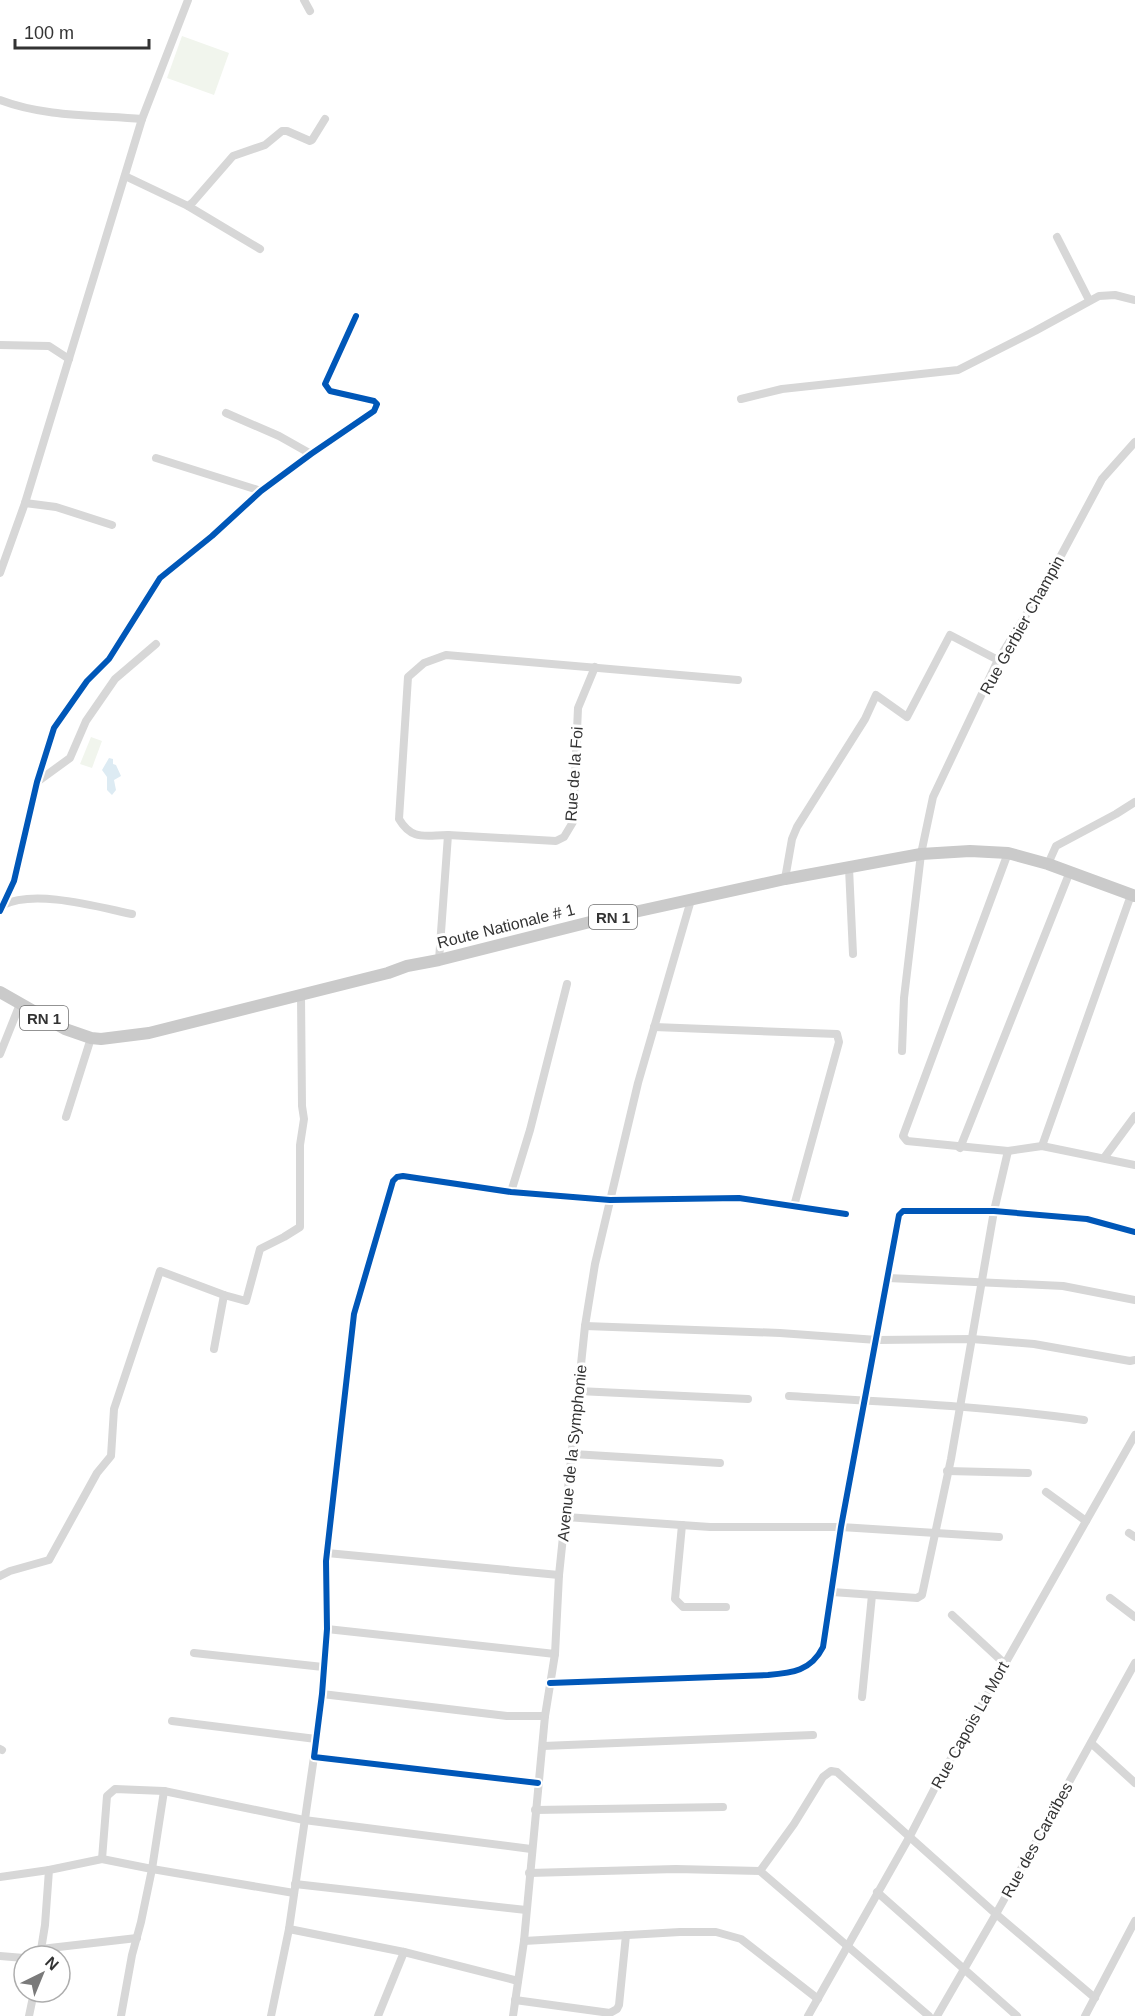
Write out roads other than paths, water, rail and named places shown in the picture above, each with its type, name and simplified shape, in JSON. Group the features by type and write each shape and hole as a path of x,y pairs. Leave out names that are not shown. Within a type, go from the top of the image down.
{"main road":[{"name":"Route Nationale # 1","path":"0,992 64,1029 91,1038 118,1038 301,995 407,966 556,930 785,879 921,854 970,851 1008,854 1048,864 1069,874 1133,896"}],"street":[{"path":"0,573 25,503 142,119 188,0"},
{"path":"304,0 310,11"},
{"path":"0,100 20,108 42,111 142,119"},
{"path":"188,206 233,156 265,145 282,131 310,141 325,119"},
{"path":"125,176 188,206 260,249"},
{"path":"1057,237 1089,300"},
{"path":"741,399 782,389 958,370 1099,296 1114,295 1135,300"},
{"path":"1,908 14,881 37,782 54,728 87,681 109,659 160,578 212,536 261,491 377,407 374,400 330,391 325,384 356,316"},
{"path":"0,345 49,346 69,359"},
{"path":"226,413 279,436 310,454"},
{"name":"Rue Gerbier Champin","path":"902,1051 904,998 921,854 933,797 998,660 1049,578 1102,479 1135,442"},
{"path":"156,458 261,491"},
{"path":"25,503 56,507 112,525"},
{"path":"785,879 792,839 797,827 865,718 876,695 907,717 950,635 998,660"},
{"path":"37,782 70,758 86,721 115,679 156,644"},
{"path":"439,960 448,835 412,834 399,819 408,677 424,663 446,655 738,680"},
{"name":"Rue de la Foi","path":"448,835 556,841 564,837 573,822 578,708 595,667"},
{"path":"1048,864 1056,846 1135,802"},
{"path":"1008,854 903,1136 908,1141 1008,1152 1042,1146 1135,1165"},
{"path":"849,868 853,954"},
{"path":"960,1148 1069,874"},
{"path":"1042,1146 1133,896"},
{"path":"1,908 13,900 40,899 132,914"},
{"name":"Avenue de la Symphonie","path":"513,2016 524,1941 544,1716 555,1654 559,1575 585,1326 595,1264 638,1083 691,900"},
{"path":"511,1192 530,1130 567,984"},
{"path":"0,1576 49,1560 97,1473 111,1456 114,1409 160,1271 246,1302 260,1249 300,1227 300,1145 304,1119 301,995"},
{"path":"0,1054 20,1004"},
{"path":"654,1027 837,1034 839,1042 794,1206"},
{"path":"66,1117 91,1038"},
{"path":"1104,1158 1135,1116"},
{"path":"832,1592 920,1598 935,1534 994,1212 1008,1152"},
{"path":"271,2016 289,1929 322,1694 327,1629 327,1553 354,1314 393,1181 396,1177 402,1176 511,1192 610,1200 740,1198 846,1214"},
{"path":"550,1683 791,1673 814,1662 818,1657 823,1647 841,1527 899,1215 903,1211 994,1212 1087,1219 1135,1232"},
{"path":"888,1278 1063,1286 1135,1300"},
{"path":"214,1349 224,1295"},
{"path":"585,1326 780,1333 877,1340 972,1339 1041,1345 1135,1360"},
{"path":"579,1391 748,1399"},
{"path":"789,1396 960,1407 1084,1420"},
{"name":"Rue Capois La Mort","path":"808,2016 1135,1435"},
{"path":"573,1454 720,1463"},
{"path":"947,1470 1028,1473"},
{"path":"1046,1492 1086,1521"},
{"path":"566,1517 710,1527 841,1527 999,1537"},
{"path":"682,1525 675,1599 677,1603 683,1607 726,1607"},
{"path":"327,1553 559,1575"},
{"path":"862,1697 872,1595"},
{"path":"1110,1598 1135,1617"},
{"path":"952,1616 1005,1664"},
{"path":"327,1629 555,1654"},
{"path":"194,1653 323,1667"},
{"name":"Rue des Caraïbes","path":"937,2016 1135,1663"},
{"path":"322,1694 507,1716 544,1716"},
{"path":"172,1721 316,1739"},
{"path":"543,1746 813,1735"},
{"path":"1090,1743 1135,1783"},
{"path":"314,1757 538,1783"},
{"path":"760,1871 794,1824 823,1777 831,1771 837,1772 996,1914 1095,1998"},
{"path":"102,1859 107,1796 110,1792 119,1789 164,1791 304,1820 531,1849"},
{"path":"121,2016 150,1882 164,1791"},
{"path":"535,1810 723,1807"},
{"path":"0,1877 102,1859 294,1893"},
{"path":"529,1873 676,1869 760,1871 929,2016"},
{"path":"41,1944 49,1870"},
{"path":"295,1884 526,1910"},
{"path":"877,1892 1017,2016"},
{"path":"1085,2016 1135,1921"},
{"path":"289,1929 404,1952 518,1981"},
{"path":"524,1941 716,1932 741,1939 818,1999"},
{"path":"515,2000 614,2012 619,2005 626,1935"},
{"path":"72,1948 137,1938"},
{"path":"378,2016 404,1952"}]}
